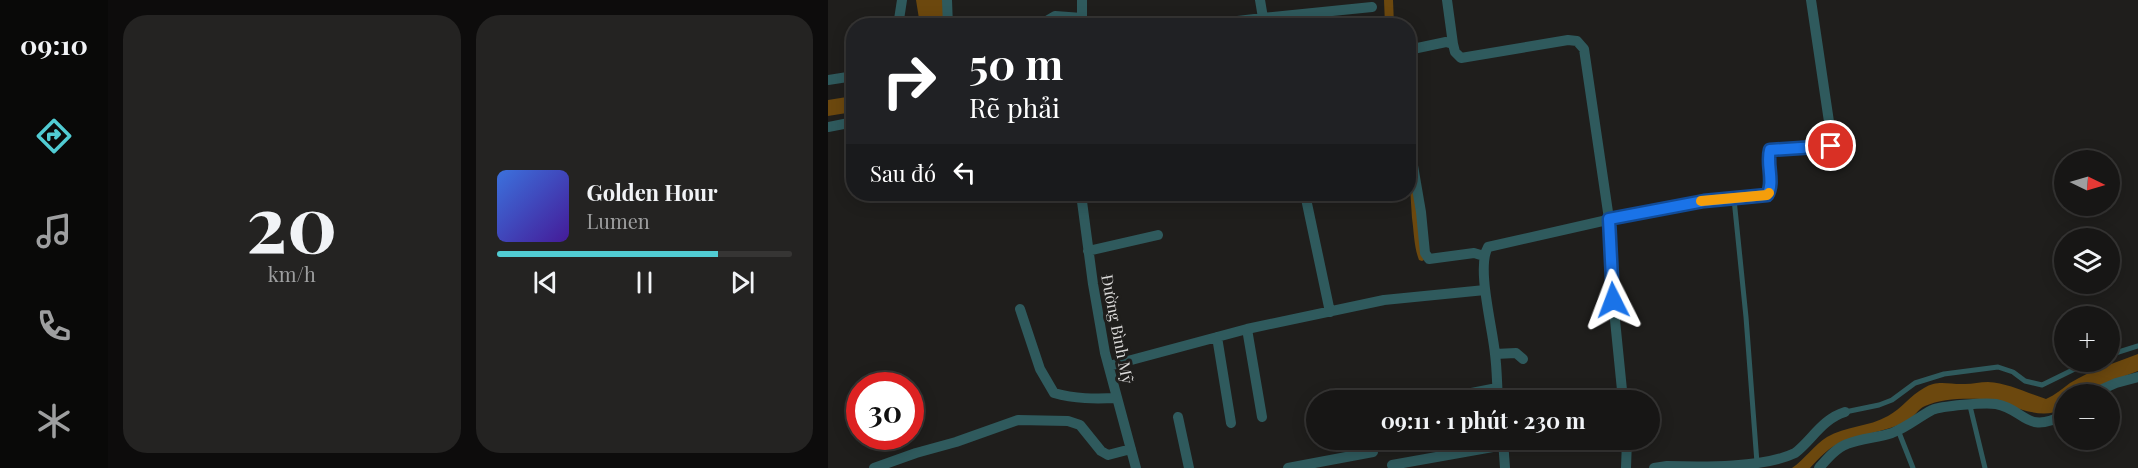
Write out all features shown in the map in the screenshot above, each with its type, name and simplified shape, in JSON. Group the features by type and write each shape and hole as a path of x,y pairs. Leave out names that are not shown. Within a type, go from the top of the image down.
{"street":[{"path":"899,18 902,0"},
{"path":"947,0 948,18"},
{"path":"1082,0 1082,18"},
{"path":"1260,0 1263,18 1372,7"},
{"path":"1448,0 1453,44 1455,52 1461,58 1568,40 1577,41 1584,49 1609,219 1613,300 1622,390"},
{"path":"1487,390 1497,388 1495,354 1485,290 1484,256 1488,247 1609,219 1704,201 1767,195 1769,193 1770,150 1828,147 1832,144 1811,0"},
{"path":"1416,48 1446,42 1453,44"},
{"path":"828,80 846,77"},
{"path":"828,127 846,124"},
{"path":"1416,183 1425,253 1429,259 1474,253 1484,256"},
{"name":"Đường Bình Mỹ","path":"1082,201 1088,251 1109,366 1136,468"},
{"path":"1306,201 1330,312"},
{"path":"1088,251 1158,235"},
{"path":"1109,366 1247,329 1384,300 1485,290"},
{"path":"1020,309 1040,369 1054,393 1077,398 1117,398"},
{"path":"1247,329 1262,417"},
{"path":"1217,337 1231,423"},
{"path":"1495,354 1516,353 1523,359"},
{"path":"2114,384 2138,377"},
{"path":"1819,468 1837,450 1847,444 1879,437 1909,426 1930,411 1939,408 1997,404 2025,420 2043,422 2054,419"},
{"path":"1654,468 1667,466 1745,467 1779,462 1795,453 1814,432 1832,418 1845,412"},
{"path":"1178,417 1189,468"},
{"path":"874,468 1018,420 1068,421 1080,425 1101,451 1108,455 1131,449"},
{"path":"1392,465 1464,450"},
{"path":"1504,450 1505,468"},
{"path":"1626,468 1627,450"},
{"path":"1288,468 1373,452"}],"lane":[{"path":"1734,199 1757,465"},
{"path":"2120,352 2138,346"},
{"path":"1845,412 1879,405 1892,400 1915,383 1944,374 1998,367 2013,372 2025,381 2042,385 2069,372"},
{"path":"1970,406 1985,468"},
{"path":"1898,430 1913,468"}],"shaded area":[{"path":"916,0 946,0 946,18 919,18"},
{"path":"1384,0 1393,0 1394,18 1385,18"},
{"path":"846,97 846,113 828,116 828,100"},
{"path":"1416,198 1424,260 1422,261 1419,260 1416,250 1411,201 1416,201"},
{"path":"2138,354 2138,371 2104,384 2069,384 2091,372 2120,372 2120,361"},
{"path":"1995,383 2046,399 2054,395 2054,412 2033,412 1980,399 1938,402 1923,407 1908,421 1837,444 1824,453 1810,468 1792,468 1827,437 1881,420 1929,385"}],"slow traffic":[{"path":"1701,201 1734,199 1769,193"}],"route":[{"path":"1613,300 1609,219 1704,201 1767,195 1770,190 1768,159 1770,150 1831,146"}]}
